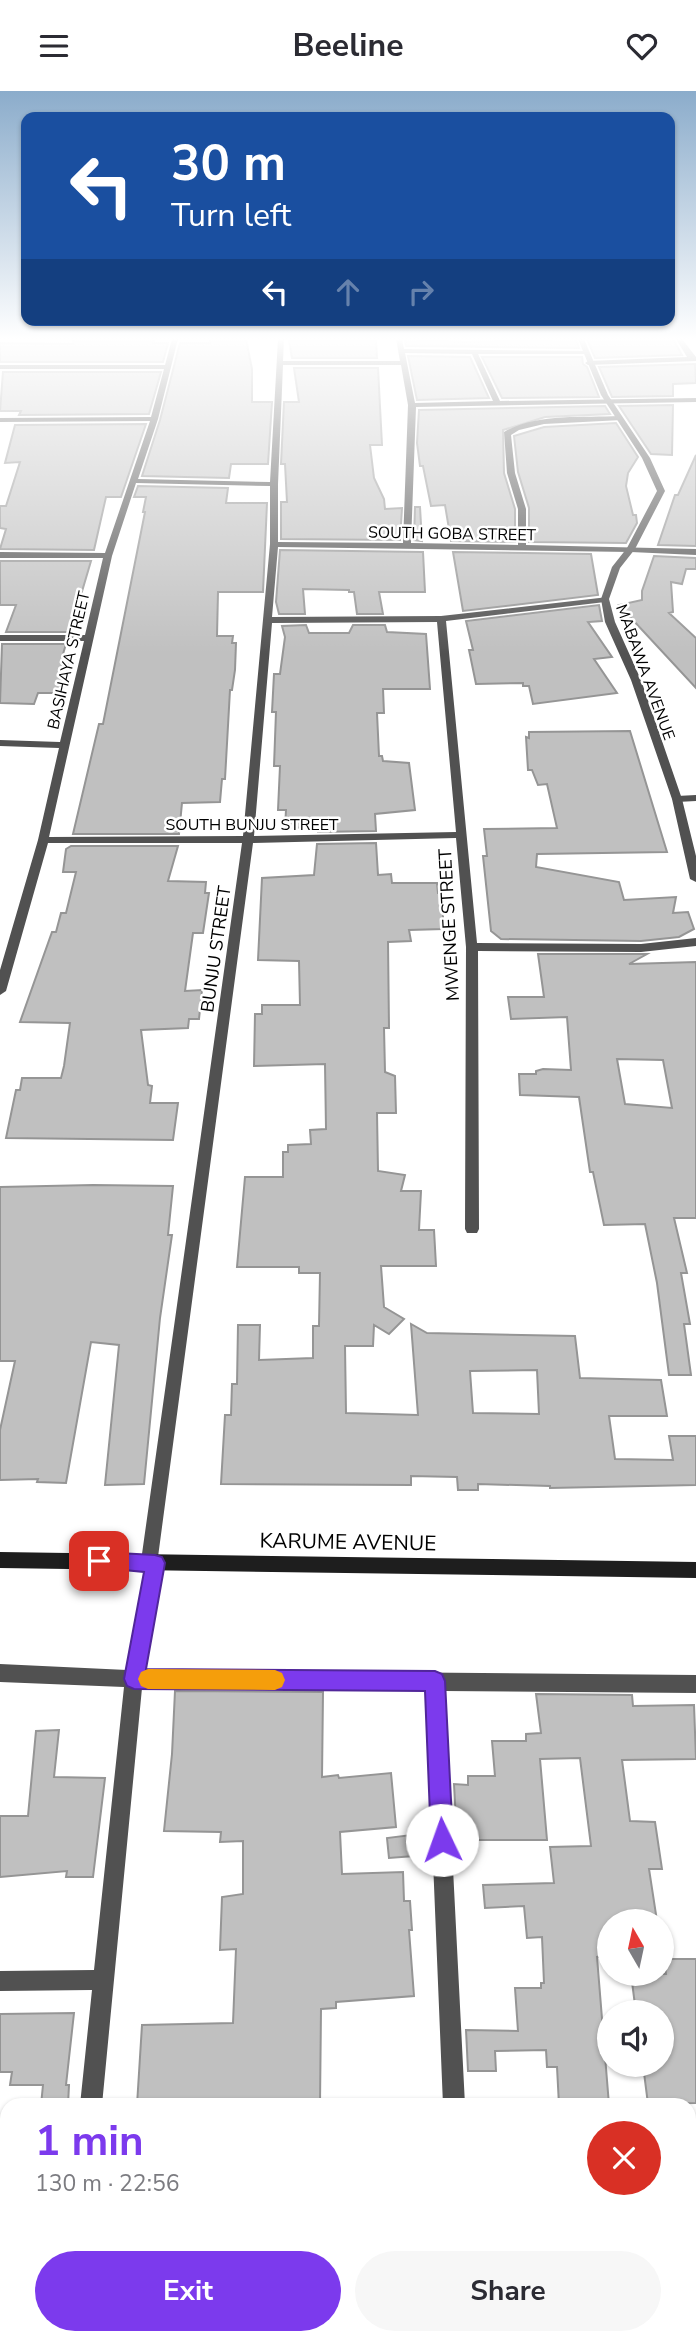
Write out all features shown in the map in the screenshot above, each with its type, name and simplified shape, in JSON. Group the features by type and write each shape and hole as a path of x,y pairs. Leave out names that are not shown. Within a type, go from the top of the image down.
{"main road":[{"name":"KARUME AVENUE","path":"0,1560 696,1570"}],"street":[{"name":"BASIHAYA STREET","path":"0,991 43,840 107,556 146,444"},
{"name":"BUNJU STREET","path":"92,2098 134,1679 148,1596 248,839 274,544 276,444"},
{"path":"407,547 411,444"},
{"path":"508,444 511,473 522,509 522,549"},
{"name":"MABAWA AVENUE","path":"637,444 658,477 661,491 631,549 616,567 605,599 610,622 636,680 677,799 696,879"},
{"path":"135,481 274,484"},
{"name":"SOUTH GOBA STREET","path":"274,544 696,552"},
{"path":"0,555 107,556"},
{"path":"268,620 441,619 605,599"},
{"name":"MWENGE STREET","path":"441,619 472,947 472,1229"},
{"path":"0,638 90,638"},
{"path":"0,744 65,745"},
{"path":"677,799 696,798"},
{"name":"SOUTH BUNJU STREET","path":"43,840 461,835"},
{"path":"472,947 641,948 696,942"},
{"path":"0,1673 134,1679 696,1684"},
{"path":"435,1681 454,2098"},
{"path":"0,1981 104,1980"}],"building":[{"path":"10,444 139,444 121,497 106,497 94,550 0,549 6,529 0,528 0,506 6,506 20,462 5,463"},
{"path":"152,444 269,444 268,464 231,464 229,478 142,476"},
{"path":"282,444 382,444 370,445 374,478 384,499 385,509 402,508 400,540 281,539 281,502 287,502 285,464 281,464"},
{"path":"417,444 503,444 504,473 515,509 515,542 451,541 445,505 431,506 423,466 420,466"},
{"path":"515,444 630,444 638,457 628,473 626,486 637,523 626,543 529,542 529,508 518,472"},
{"path":"644,444 672,444 672,455 651,454"},
{"path":"696,455 696,546 658,545 675,495 678,495"},
{"path":"138,486 228,488 226,503 267,503 263,592 218,592 217,636 233,636 232,643 236,643 235,670 230,690 225,779 222,779 220,802 182,803 179,834 73,834 99,724 103,724 145,512 146,497 134,497"},
{"path":"415,507 420,507 422,541 414,540"},
{"path":"280,550 423,552 425,592 379,592 383,614 357,614 354,592 303,589 305,614 279,614 276,602"},
{"path":"453,552 591,554 598,595 463,611"},
{"path":"654,556 696,558 696,569 686,569 682,584 671,582 673,612 669,613 696,638 696,688 619,605 642,600 642,591"},
{"path":"0,561 91,561 70,632 6,632 16,605 0,605"},
{"path":"599,605 602,621 588,622 612,657 594,659 617,693 533,704 529,686 523,686 523,683 476,684 469,650 473,650 466,621"},
{"path":"306,625 309,633 349,633 353,625 385,625 387,632 426,634 430,689 383,689 384,713 377,713 379,756 382,756 383,761 409,763 415,810 375,814 376,831 318,832 318,827 285,828 286,810 278,810 280,766 274,766 274,674 280,674 285,637 282,626"},
{"path":"2,644 66,644 63,654 71,654 61,693 38,693 34,704 0,703"},
{"path":"630,731 667,852 537,854 536,867 619,882 624,900 676,897 673,913 688,912 694,929 679,937 641,941 501,939 491,931 483,856 487,856 484,829 557,828 547,784 538,785 532,770 528,770 526,737 529,738 529,732"},
{"path":"376,843 378,875 391,874 392,883 437,883 438,893 443,893 443,929 409,930 411,941 388,942 389,1028 384,1028 385,1072 395,1076 396,1113 377,1113 378,1171 405,1175 401,1191 421,1191 419,1230 434,1230 436,1266 381,1266 384,1307 404,1319 389,1334 374,1325 373,1346 345,1346 346,1413 418,1415 411,1324 427,1333 575,1336 580,1378 661,1380 667,1416 609,1416 615,1459 673,1460 669,1436 696,1436 696,1485 550,1488 478,1484 478,1490 458,1490 457,1477 411,1476 411,1485 221,1484 225,1415 231,1415 232,1384 237,1384 238,1325 260,1325 259,1360 313,1358 313,1326 319,1326 320,1273 299,1273 299,1267 237,1267 245,1177 283,1177 283,1152 288,1152 288,1145 311,1144 310,1130 326,1129 325,1064 254,1066 255,1014 262,1014 262,1005 300,1005 299,961 258,960 262,878 314,875 317,844","holes":["537,1370 539,1414 473,1413 470,1371"]},
{"path":"71,846 178,846 168,881 206,882 205,893 209,893 203,933 193,933 185,991 202,990 199,1019 189,1019 188,1028 141,1030 148,1085 152,1086 150,1103 178,1103 173,1140 6,1138 16,1090 20,1090 22,1078 61,1078 64,1066 70,1023 20,1022 52,932 56,932 61,913 66,913 76,872 63,872 66,849"},
{"path":"538,954 647,954 629,964 696,962 696,1218 674,1218 687,1273 681,1273 690,1324 684,1324 691,1375 669,1375 657,1283 645,1224 604,1225 593,1172 590,1172 579,1097 520,1095 519,1074 536,1074 536,1071 543,1069 571,1070 567,1017 511,1019 508,997 544,997","holes":["617,1059 663,1060 672,1108 625,1104"]},
{"path":"173,1186 168,1235 172,1235 160,1318 144,1484 105,1485 119,1345 91,1342 66,1483 37,1482 38,1479 0,1480 0,1430 15,1361 0,1361 0,1187"},
{"path":"175,1691 323,1692 322,1777 391,1773 396,1827 340,1832 342,1874 403,1872 404,1901 410,1901 412,1930 409,1930 414,1996 336,2002 336,2008 321,2009 320,2098 137,2098 142,2025 233,2023 236,1949 220,1950 222,1897 243,1894 243,1841 220,1842 221,1832 164,1831"},
{"path":"536,1694 632,1695 633,1706 694,1705 696,1759 622,1760 630,1821 655,1822 662,1869 649,1869 655,1909 597,1909 597,1986 599,1986 600,2000 597,2000 597,2077 607,2077 608,2098 559,2098 557,2067 547,2067 546,2050 495,2051 496,2071 468,2071 466,2030 518,2031 515,1988 541,1988 541,1983 544,1983 542,1937 527,1938 524,1906 485,1908 483,1885 554,1883 550,1847 591,1846 580,1758 540,1759 547,1840 457,1840 454,1784 468,1785 468,1776 495,1776 492,1741 526,1741 526,1734 541,1733"},
{"path":"59,1730 54,1777 105,1778 93,1877 66,1877 67,1871 0,1877 0,1816 28,1816 36,1731"},
{"path":"411,1835 414,1856 389,1858 387,1838"},
{"path":"674,1959 696,1959 696,2098 647,2098 645,2077 674,2077 674,2000 634,2000 633,1986 674,1986"},
{"path":"74,2013 66,2085 69,2085 68,2098 42,2098 43,2085 10,2085 12,2072 0,2072 0,2014"}],"slow traffic":[{"path":"148,1679 275,1680"}],"route":[{"path":"99,1561 155,1563 134,1679 435,1681 442,1840"}]}
